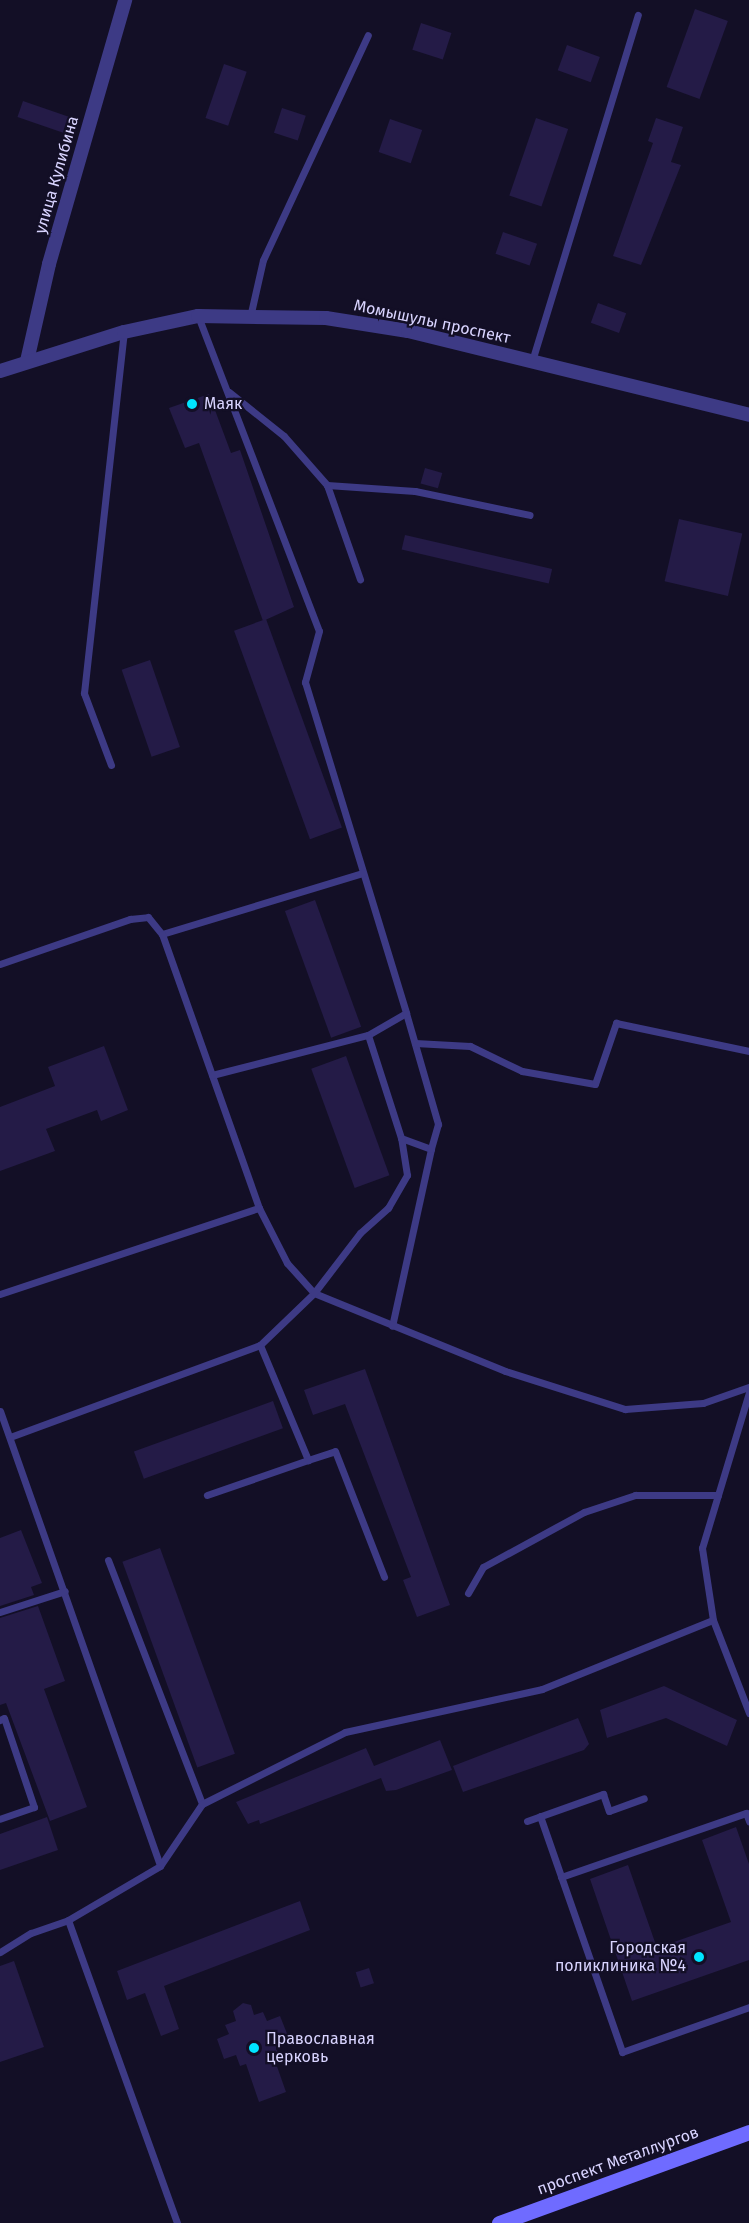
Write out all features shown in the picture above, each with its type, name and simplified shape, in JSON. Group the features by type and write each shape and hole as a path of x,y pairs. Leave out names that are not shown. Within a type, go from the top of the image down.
{"main road":[{"name":"проспект Металлургов","path":"499,2223 749,2132"}],"street":[{"name":"улица Кулибина","path":"27,361 49,264 125,0"},
{"name":"Момышулы проспект","path":"0,371 124,332 198,316 361,323 532,361 749,415"}],"lane":[{"path":"532,361 638,15"},
{"path":"250,317 263,260 368,35"},
{"path":"198,316 319,631 305,682 438,1124 430,1149 392,1326"},
{"path":"111,765 84,693 124,332"},
{"path":"227,390 284,436 327,485 360,579"},
{"path":"327,485 415,491 530,515"},
{"path":"162,934 363,873"},
{"path":"0,964 130,919 148,917 162,934 260,1208 287,1263 314,1293 505,1371 625,1409 703,1403 749,1387"},
{"path":"212,1075 368,1035 406,1013"},
{"path":"415,1043 470,1046 522,1071 596,1084 616,1023 749,1051"},
{"path":"10,1437 260,1345 314,1293 398,1192 407,1175 401,1138 368,1035"},
{"path":"401,1138 430,1149"},
{"path":"0,1294 260,1208"},
{"path":"260,1345 308,1460"},
{"path":"749,1392 702,1548 712,1620 749,1713"},
{"path":"0,1410 160,1866"},
{"path":"207,1495 335,1451 384,1577"},
{"path":"468,1593 483,1567 584,1512 635,1495 718,1495"},
{"path":"108,1560 202,1804"},
{"path":"0,1612 65,1591"},
{"path":"0,1953 31,1933 68,1920 160,1866 202,1804 345,1732 542,1689 712,1620"},
{"path":"0,1720 4,1718 34,1807 0,1819"},
{"path":"527,1821 603,1794 609,1811 644,1798"},
{"path":"561,1877 746,1813 749,1821"},
{"path":"540,1816 622,2052 749,2007"},
{"path":"68,1920 177,2223"}],"building":[{"path":"695,9 728,21 700,99 667,87"},
{"path":"421,23 451,33 443,60 412,50"},
{"path":"567,45 600,57 591,82 558,70"},
{"path":"224,64 247,72 228,126 205,118"},
{"path":"23,101 76,119 70,135 17,117"},
{"path":"282,108 306,116 298,140 274,133"},
{"path":"536,118 568,129 541,207 509,196"},
{"path":"656,118 683,127 671,162 681,165 641,265 613,256 653,143 648,141"},
{"path":"390,119 422,130 411,163 379,152"},
{"path":"503,232 537,244 530,265 496,254"},
{"path":"598,303 626,313 619,333 591,323"},
{"path":"209,394 231,453 240,450 294,607 263,621 199,443 185,448 169,408"},
{"path":"425,468 442,473 438,488 421,483"},
{"path":"679,519 742,534 728,596 665,581"},
{"path":"405,535 552,569 549,584 402,550"},
{"path":"266,619 342,828 310,839 234,631"},
{"path":"150,660 180,747 152,757 122,670"},
{"path":"315,900 361,1027 331,1038 285,911"},
{"path":"104,1046 128,1110 101,1121 97,1110 46,1129 55,1151 0,1171 0,1107 55,1086 48,1067"},
{"path":"346,1056 389,1175 355,1188 311,1069"},
{"path":"365,1369 450,1605 417,1617 403,1580 411,1577 345,1404 313,1415 304,1390"},
{"path":"273,1401 283,1428 144,1479 134,1452"},
{"path":"21,1530 42,1583 31,1587 34,1595 0,1606 0,1538"},
{"path":"160,1548 235,1754 197,1767 122,1562"},
{"path":"38,1606 65,1681 44,1689 87,1807 50,1821 6,1703 0,1705 0,1618"},
{"path":"664,1686 737,1720 727,1746 666,1718 607,1738 600,1710"},
{"path":"578,1718 589,1744 584,1750 463,1792 453,1766"},
{"path":"440,1740 452,1770 396,1790 386,1791 381,1778 260,1824 259,1820 248,1824 236,1802 366,1748 374,1766"},
{"path":"47,1817 58,1850 0,1870 0,1834"},
{"path":"736,1827 749,1864 749,1960 632,2001 590,1879 628,1865 657,1948 731,1922 702,1840"},
{"path":"300,1901 310,1930 164,1986 179,2029 161,2036 145,1993 127,2000 117,1971"},
{"path":"14,1961 44,2047 0,2062 0,1966"},
{"path":"369,1968 374,1983 361,1988 356,1972"},
{"path":"243,2003 251,2005 254,2015 263,2012 267,2021 280,2016 288,2036 274,2041 278,2053 273,2055 286,2092 259,2102 246,2064 240,2066 236,2055 224,2059 217,2039 229,2034 225,2025 236,2021 233,2011"}],"place":[{"name":"Маяк","path":"192,404"},
{"name":"Городская поликлиника №4","path":"699,1957"},
{"name":"Православная церковь","path":"254,2048"}]}
